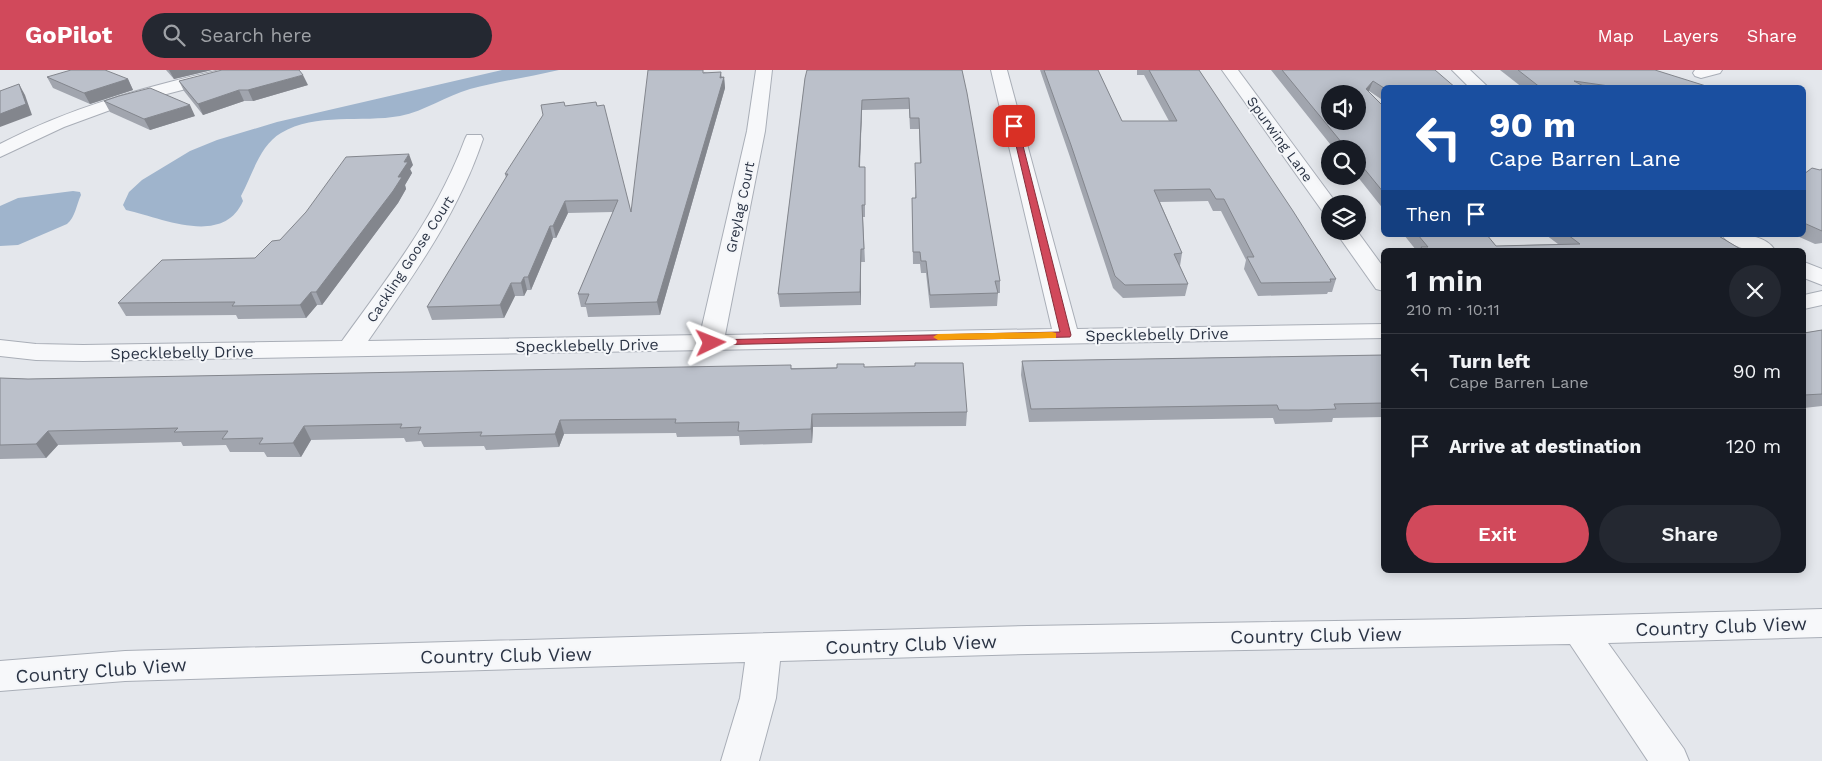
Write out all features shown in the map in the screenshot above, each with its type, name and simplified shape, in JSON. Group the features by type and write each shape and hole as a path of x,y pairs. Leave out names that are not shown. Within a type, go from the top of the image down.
{"street":[{"path":"0,151 47,128 102,107 181,84 242,70"},
{"name":"Greylag Court","path":"711,343 756,131 764,70"},
{"path":"999,70 1066,335"},
{"name":"Spurwing Lane","path":"1230,70 1321,196"},
{"path":"1460,70 1478,85"},
{"name":"Cackling Goose Court","path":"350,348 452,196 474,139"},
{"path":"1737,237 1760,248"},
{"path":"1352,240 1381,280"},
{"path":"1806,270 1822,278"},
{"path":"1806,302 1822,298"},
{"name":"Specklebelly Drive","path":"0,348 36,352 83,353 1381,331"},
{"name":"Country Club View","path":"0,676 144,665 1037,640 1580,631 1822,623"},
{"path":"1580,631 1670,761"},
{"path":"740,761 758,698 764,649"}],"water":[{"path":"502,70 559,70 470,89 409,114 385,118 309,122 281,133 273,139 262,153 241,196 243,201 234,215 221,223 207,226 190,226 126,210 123,205 129,192 142,180 190,151 217,140 277,122"},
{"path":"73,191 80,192 81,195 74,214 67,224 18,245 0,246 0,206 18,198"}],"building":[{"path":"71,70 105,70 128,79 84,93 47,77"},
{"path":"222,70 299,70 303,75 248,90 239,90 198,104 179,81"},
{"path":"648,70 703,70 703,73 721,72 720,78 724,77 657,302 585,304 589,294 578,294 618,200 565,201 553,226 550,226 528,277 524,277 521,283 511,283 500,305 427,307 508,174 505,174 543,115 541,105 564,102 565,106 596,102 597,106 604,105 631,212"},
{"path":"807,70 962,70 1000,281 995,281 998,293 930,295 926,261 921,261 920,252 913,252 912,198 916,198 915,163 921,163 919,118 910,118 909,98 862,100 859,167 865,167 865,205 862,205 864,249 861,249 860,292 778,294"},
{"path":"1044,70 1098,70 1122,121 1177,121 1149,70 1199,70 1336,279 1330,279 1331,282 1261,283 1247,257 1254,257 1224,199 1216,199 1210,189 1154,190 1182,253 1174,254 1188,284 1125,285 1115,276"},
{"path":"1282,70 1435,70 1452,85 1381,86 1373,81 1366,89 1366,85 1321,85 1321,117"},
{"path":"1518,70 1655,70 1703,85 1602,85 1574,81 1581,85 1537,85"},
{"path":"19,84 26,104 0,114 0,91"},
{"path":"150,88 190,105 144,119 104,101 119,96"},
{"path":"1366,89 1381,104 1381,189 1366,171 1366,140 1340,140 1331,130 1366,130"},
{"path":"409,154 404,162 408,162 398,177 402,177 393,191 316,292 311,292 300,305 232,306 235,302 118,303 162,260 255,258 272,241 280,240 306,212 346,157"},
{"path":"1812,168 1822,169 1822,231 1806,224 1806,172"},
{"path":"1420,237 1489,237 1496,246 1580,244 1571,237 1720,237 1739,248 1421,247 1428,247"},
{"path":"1822,330 1822,394 1806,395 1806,333"},
{"path":"1381,355 1381,403 1334,404 1336,409 1309,410 1279,410 1277,405 1031,409 1022,361"},
{"path":"915,363 963,363 967,412 812,414 811,429 738,431 739,422 675,423 676,419 560,420 555,434 480,436 482,432 418,434 421,427 400,428 402,424 304,426 293,443 259,444 263,438 222,439 228,431 174,432 178,428 48,431 36,444 0,445 0,378 791,365 791,369 837,368 837,364 864,364 864,367 915,366"}],"slow traffic":[{"path":"938,337 1052,335"}],"route":[{"path":"711,343 1066,335 1014,126"}]}
